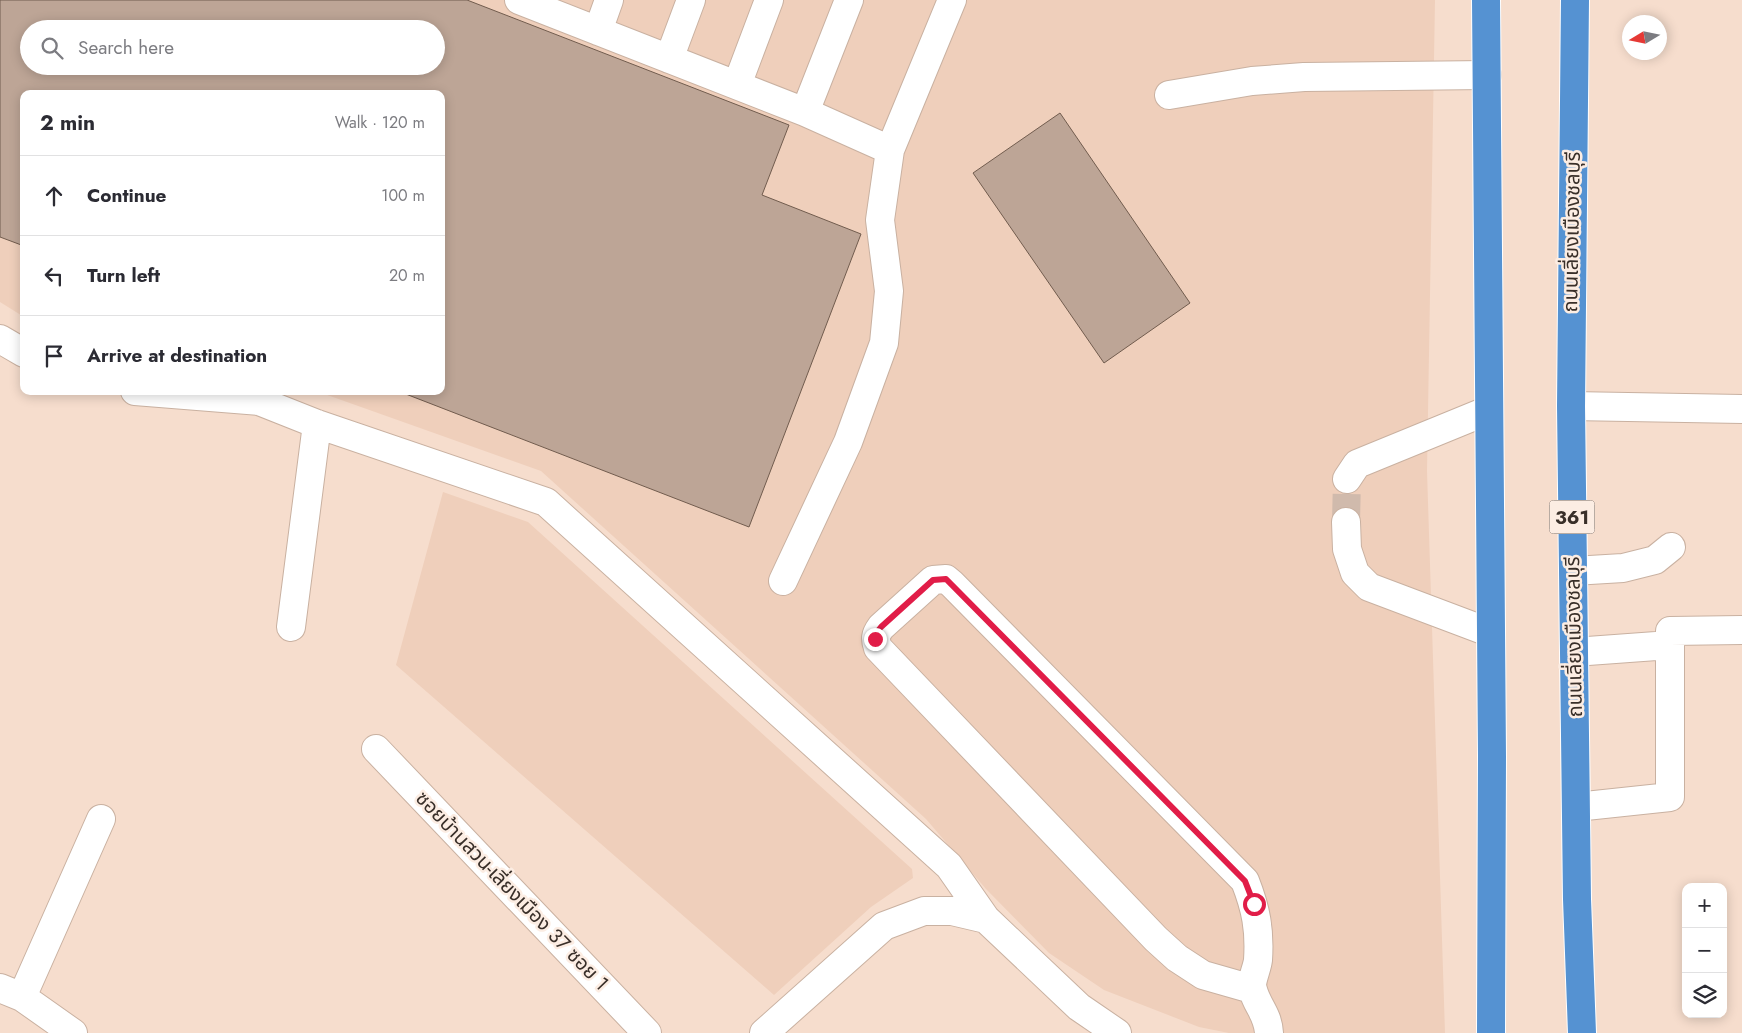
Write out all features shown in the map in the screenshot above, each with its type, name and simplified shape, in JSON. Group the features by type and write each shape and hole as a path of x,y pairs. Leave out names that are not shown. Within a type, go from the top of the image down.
{"highway":[{"path":"1486,0 1491,1033"},
{"name":"ถนนเลี่ยงเมืองชลบุรี","path":"1575,0 1570,406 1576,807 1582,1033"}],"street":[{"path":"598,31 610,0"},
{"path":"669,58 691,0"},
{"path":"736,85 769,0"},
{"path":"805,112 849,0"},
{"path":"783,581 848,442 884,343 889,290 880,220 890,150 952,0"},
{"path":"527,1 598,31 805,112 890,150"},
{"path":"1169,95 1252,81 1304,77 1487,75"},
{"path":"0,338 20,350"},
{"path":"190,395 259,400 318,424 546,502 950,866 986,919 1079,1007 1117,1033"},
{"path":"1570,406 1742,409"},
{"path":"1347,479 1357,464 1489,410"},
{"path":"291,627 318,424"},
{"path":"1346,522 1347,549 1355,573 1369,587 1490,633"},
{"path":"1573,570 1624,568 1655,560 1671,547"},
{"path":"1252,989 1203,975 1176,958 878,648 875,639 881,627 933,580 946,579 952,584 1245,881 1254,904 1259,932 1257,962 1252,989 1263,1008 1269,1033"},
{"path":"1576,807 1670,797 1670,631 1742,630"},
{"path":"1574,652 1670,645"},
{"name":"ซอยบ้านสวน-เลี่ยงเมือง 37 ซอย 1","path":"376,749 647,1033"},
{"path":"73,1033 11,992 101,819"},
{"path":"764,1033 884,926 924,911 952,911 986,919"}],"shaded area":[{"path":"0,0 1435,0 1427,471 1445,1033 1229,1033 1199,1027 1104,990 1049,953 986,889 926,819 541,471 327,395 445,395 445,90 20,90 20,314 0,302"},
{"path":"443,492 528,522 912,869 913,878 871,907 774,995 396,665"}],"building":[{"path":"0,0 467,0 789,125 762,195 861,234 749,527 408,395 445,395 445,90 20,90 20,244 0,237"},
{"path":"1060,113 1190,303 1104,363 973,173"}],"tunnel":[{"path":"1346,522 1347,479"}],"route":[{"path":"875,639 881,627 933,580 946,579 1245,881 1254,904"}]}
